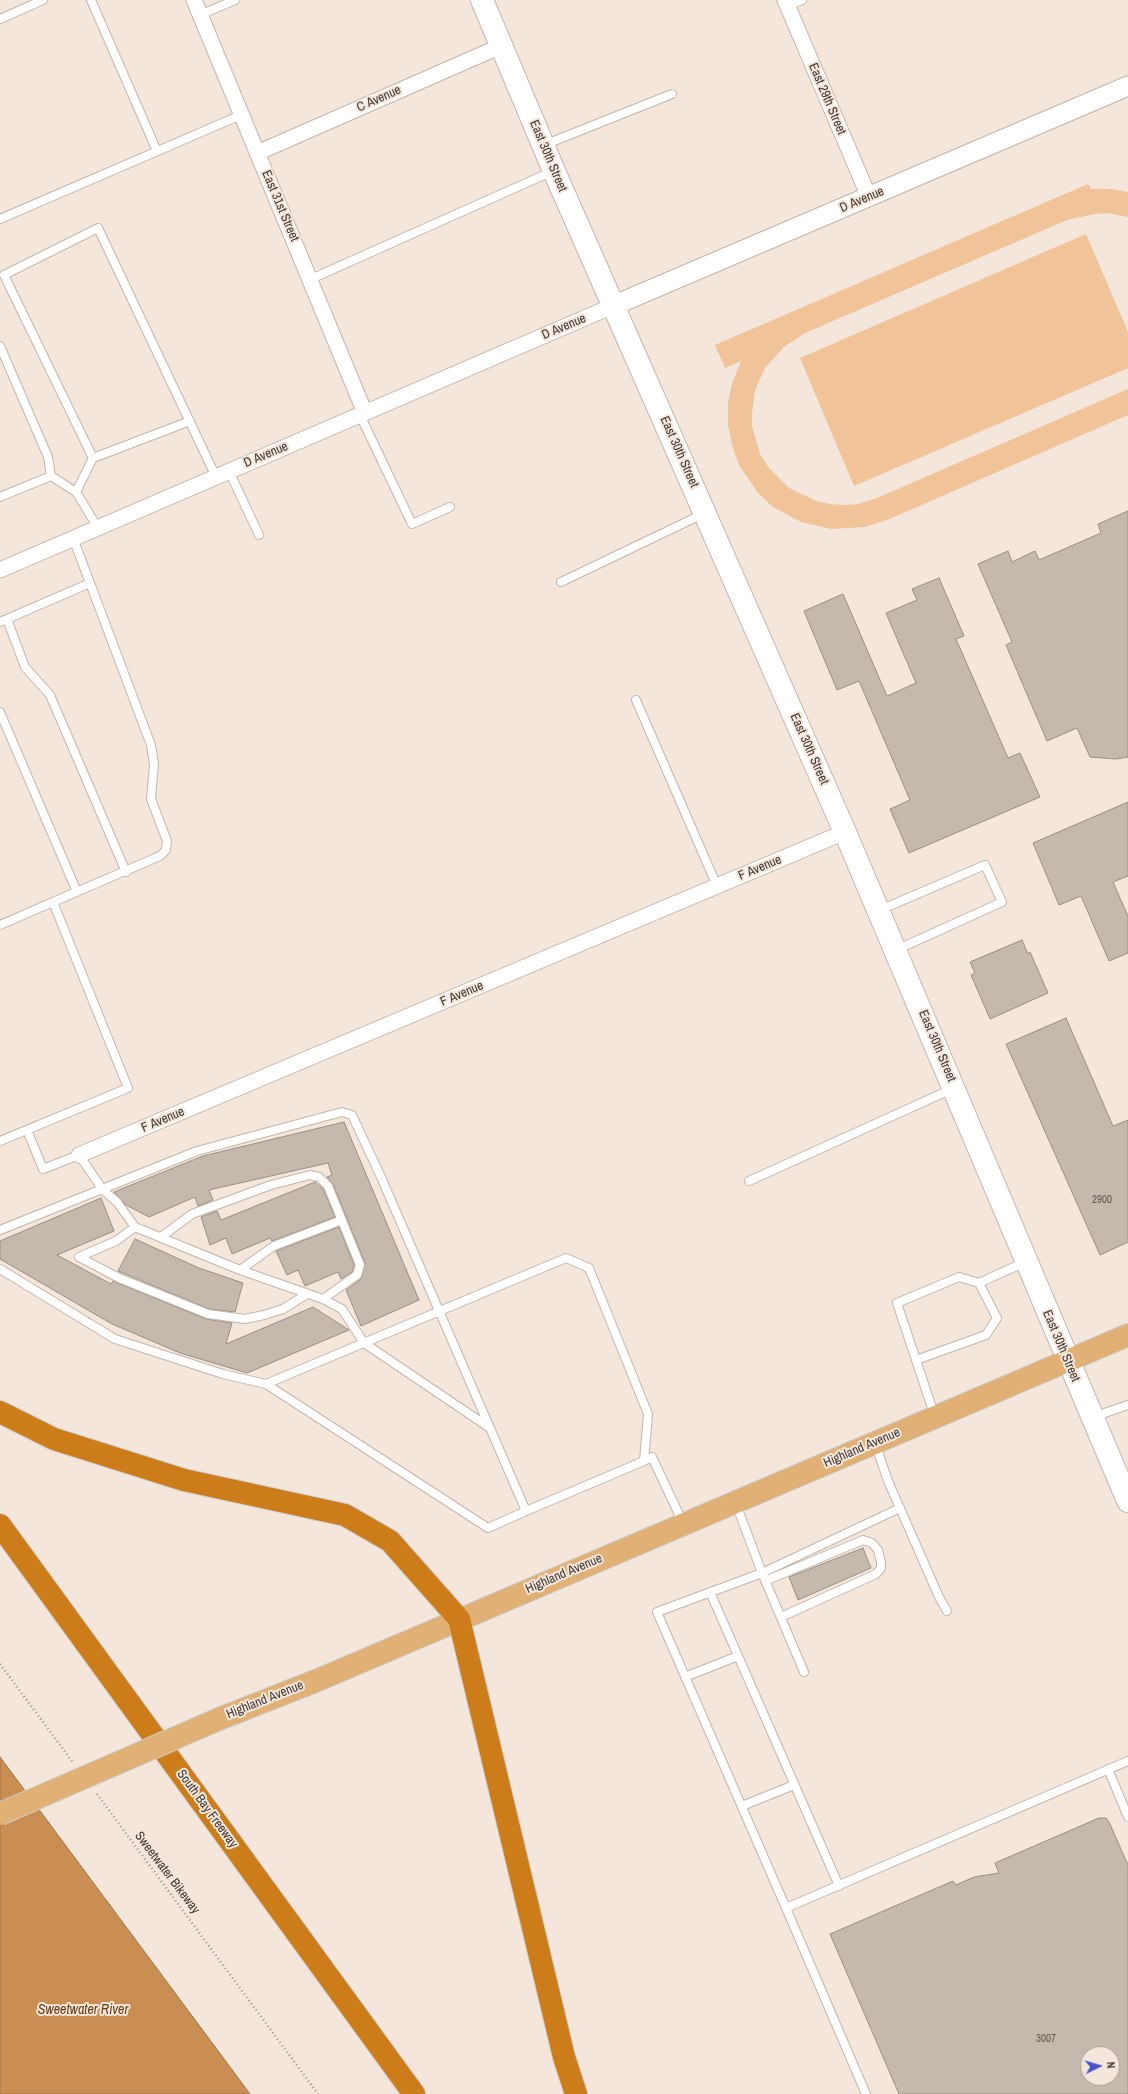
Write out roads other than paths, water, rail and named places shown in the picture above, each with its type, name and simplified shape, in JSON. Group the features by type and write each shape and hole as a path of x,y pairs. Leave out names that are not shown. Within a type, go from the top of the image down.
{"highway":[{"path":"0,1412 54,1439 184,1480 345,1515 390,1541 459,1618 564,2057 576,2094"},
{"name":"South Bay Freeway","path":"0,1525 414,2094"}],"main road":[{"name":"East 30th Street","path":"482,0 554,171 615,305 879,910 1067,1361 1127,1496"},
{"name":"Highland Avenue","path":"0,1814 250,1706 318,1680 459,1618 1128,1335"}],"street":[{"name":"East 31st Street","path":"194,0 310,279 362,414"},
{"name":"East 29th Street","path":"787,3 869,197"},
{"name":"C Avenue","path":"257,153 501,46"},
{"name":"D Avenue","path":"0,570 1128,86"},
{"name":"F Avenue","path":"79,1155 845,832"}],"lane":[{"path":"0,19 43,0"},
{"path":"91,0 157,151"},
{"path":"200,15 235,0"},
{"path":"787,3 802,0"},
{"path":"543,145 672,94"},
{"path":"0,219 241,115"},
{"path":"310,279 554,171"},
{"path":"93,458 4,274 98,228 190,421 260,535"},
{"path":"0,346 48,457 51,476 76,492 98,528"},
{"path":"362,414 412,524 450,507"},
{"path":"76,492 93,458 190,421"},
{"path":"0,497 51,476"},
{"path":"561,582 706,513"},
{"path":"0,925 126,872 160,856 166,850 167,841 151,799 154,764 151,745 73,538"},
{"path":"90,583 4,621 25,667 50,695 126,872"},
{"path":"636,700 717,886"},
{"path":"0,712 77,892"},
{"path":"879,910 985,865 1002,902 896,950"},
{"path":"0,1141 128,1088 53,902"},
{"path":"749,1181 954,1088"},
{"path":"0,1230 196,1151 342,1112 352,1115 440,1311 526,1511"},
{"path":"27,1130 43,1169 79,1155 102,1190 117,1202 135,1226 240,1270 323,1299 342,1309 364,1343 491,1429"},
{"path":"161,1237 192,1214 271,1185 310,1175 319,1177 328,1186 360,1265 357,1275 323,1299"},
{"path":"240,1270 274,1246 342,1220"},
{"path":"135,1226 116,1241 79,1257 119,1278 208,1314 245,1319 283,1309 307,1294"},
{"path":"266,1384 566,1258 589,1268 648,1414 644,1461"},
{"path":"935,1417 897,1303 959,1277 979,1283 1026,1261"},
{"path":"0,1269 115,1339 223,1374 266,1384 488,1528 652,1457 683,1524"},
{"path":"916,1360 986,1336 997,1318 979,1283"},
{"path":"1092,1417 1128,1405"},
{"path":"875,1443 888,1481 947,1611"},
{"path":"735,1502 765,1581 804,1672"},
{"path":"866,2094 657,1612 762,1573 900,1508"},
{"path":"765,1581 863,1540 872,1543 878,1550 881,1568 876,1574 781,1617"},
{"path":"710,1592 839,1886"},
{"path":"685,1677 738,1656"},
{"path":"786,1908 1128,1761"},
{"path":"1108,1769 1128,1817"},
{"path":"742,1806 794,1785"}],"water":[{"name":"Sweetwater River","path":"0,1757 250,2094 0,2094"}]}
